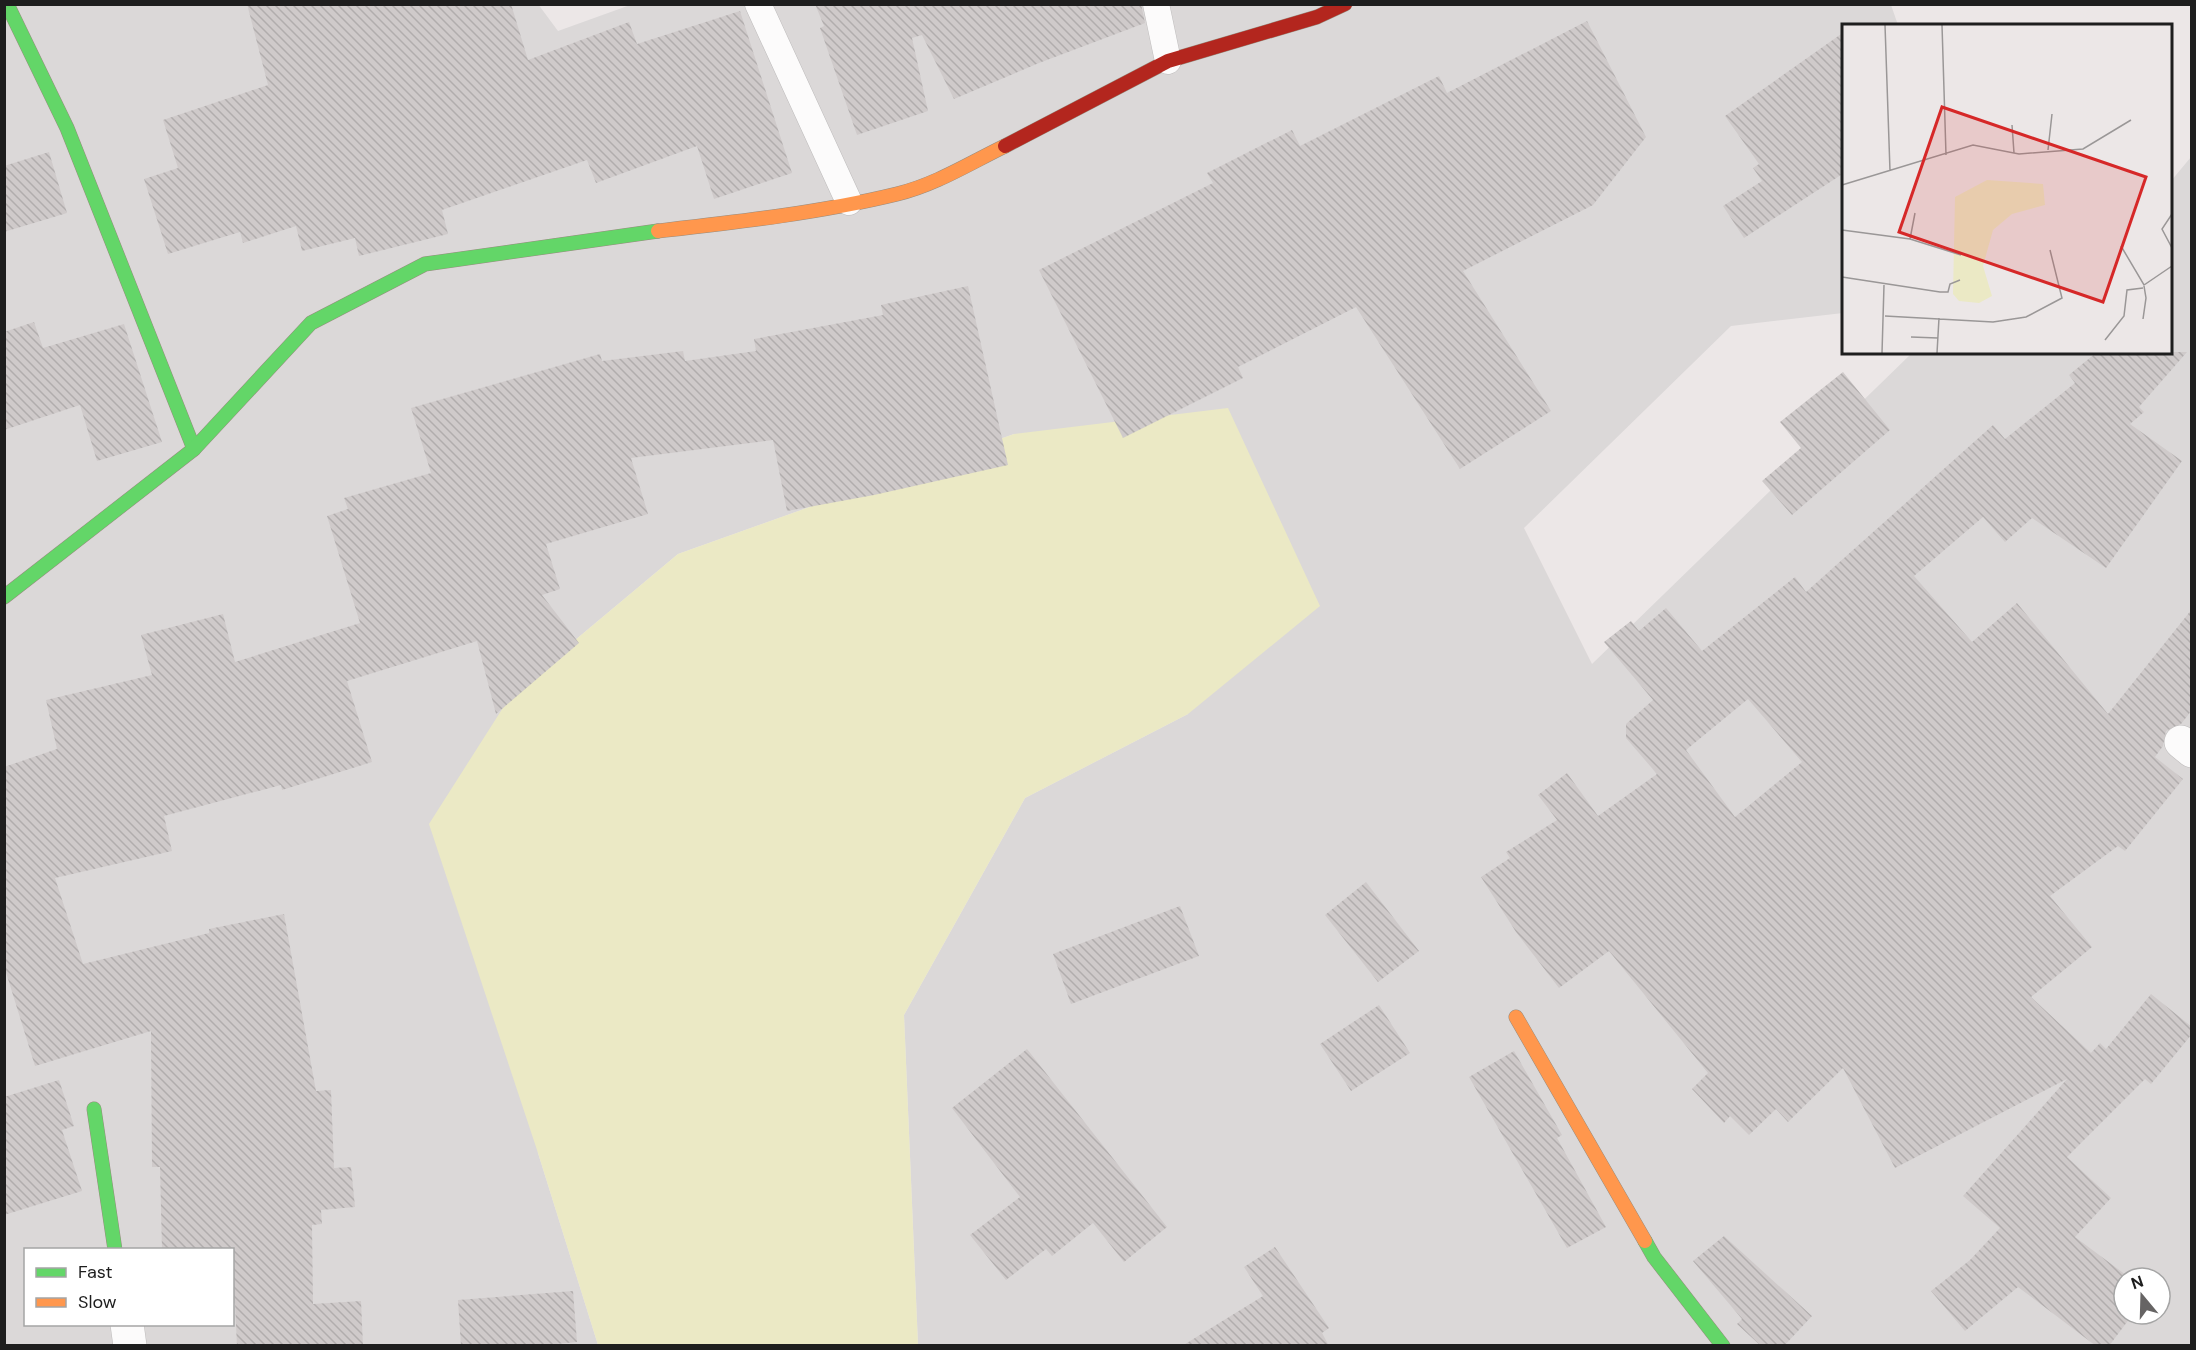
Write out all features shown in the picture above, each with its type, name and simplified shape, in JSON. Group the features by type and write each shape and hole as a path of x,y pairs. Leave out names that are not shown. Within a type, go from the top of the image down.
{"street":[{"path":"7,4 67,128 194,449"},
{"path":"4,597 194,449 311,323 425,264 588,239 747,221 898,194 944,177 1168,61 1317,17 1346,4"},
{"path":"1516,1017 1654,1257 1723,1346"},
{"path":"94,1109 115,1248"},
{"path":"127,1326 130,1346"}],"lane":[{"path":"758,4 849,202"},
{"path":"1156,4 1168,61"}],"shaded area":[{"path":"538,4 558,31 633,4 1891,5 1898,24 1842,24 1842,313 1731,326 1524,528 1592,664 1911,354 2172,354 2172,180 2191,157 2191,1345 918,1345 904,1015 1025,798 1188,714 1014,434 678,554 513,692 538,1153 598,1345 5,1346 5,5"},
{"path":"1228,408 1320,606 1188,714 1025,798 904,1015 918,1345 598,1345 538,1153 429,824 513,692 678,554 1014,434"}],"building":[{"path":"247,4 511,4 528,60 629,22 637,44 740,11 792,173 714,199 697,146 596,183 587,160 442,210 448,234 359,256 355,238 302,251 296,226 243,243 240,232 168,254 144,179 178,168 163,120 268,85"},
{"path":"815,4 1141,4 1145,23 1039,63 954,99 922,35 912,38 928,111 857,135 820,28 824,26"},
{"path":"1587,21 1646,137 1593,205 1463,271 1551,411 1460,469 1356,307 1238,367 1243,378 1123,438 1039,270 1213,183 1207,173 1292,130 1300,146 1439,76 1447,93"},
{"path":"1842,33 1842,174 1744,238 1723,206 1762,181 1753,168 1759,164 1725,116"},
{"path":"49,152 67,213 4,232 4,166"},
{"path":"968,286 1008,465 874,495 787,511 773,440 631,458 648,514 546,544 560,589 542,595 579,643 496,714 477,641 347,681 372,762 282,790 281,785 164,816 172,851 55,878 83,964 209,933 209,929 284,914 316,1091 331,1090 334,1168 351,1167 355,1207 321,1210 322,1224 312,1225 313,1304 361,1301 363,1346 237,1346 234,1248 162,1248 160,1167 152,1167 151,1031 35,1066 4,966 4,767 57,749 46,700 152,675 141,635 223,614 235,662 360,623 327,516 348,509 344,498 431,473 411,408 600,354 602,361 683,351 685,361 756,351 754,339 883,315 881,305"},
{"path":"34,322 43,348 124,324 162,442 97,461 80,405 4,430 4,332"},
{"path":"2187,352 2139,407 2144,412 2130,424 2182,461 2106,568 2032,518 2005,542 1983,517 1914,576 1972,642 2017,603 2108,714 2192,609 2192,710 2181,724 2166,731 2163,746 2155,757 2183,779 2125,851 2118,846 2050,896 2092,947 2031,997 2091,1053 2100,1043 2106,1049 2151,994 2192,1027 2192,1034 2151,1084 2145,1079 2067,1157 2111,1198 2075,1237 2114,1266 2112,1266 2112,1326 2124,1326 2109,1346 2096,1346 2018,1287 1965,1331 1931,1291 1970,1260 2000,1228 1963,1196 2067,1079 1895,1168 1843,1068 1788,1122 1776,1109 1749,1135 1730,1116 1724,1123 1692,1089 1708,1073 1609,951 1559,988 1516,932 1481,877 1510,858 1506,852 1557,820 1538,795 1567,773 1598,816 1657,774 1626,738 1626,724 1653,700 1604,642 1631,621 1639,631 1666,608 1702,651 1795,577 1806,592 1993,425 2005,439 2075,383 2069,375 2095,354","holes":["1748,699 1802,762 1735,817 1686,750"]},
{"path":"1843,372 1890,430 1792,515 1762,481 1801,448 1780,422"},
{"path":"1366,882 1419,951 1378,982 1325,915"},
{"path":"1180,906 1199,956 1071,1004 1053,954"},
{"path":"1379,1005 1410,1053 1351,1091 1320,1044"},
{"path":"1027,1049 1167,1227 1124,1262 1093,1223 1052,1256 1046,1249 1006,1280 970,1235 1020,1197 952,1108"},
{"path":"1514,1051 1562,1135 1557,1138 1606,1227 1567,1248 1469,1077"},
{"path":"59,1080 74,1126 62,1130 82,1191 4,1215 4,1097"},
{"path":"1724,1236 1812,1316 1784,1346 1761,1346 1737,1324 1742,1319 1693,1261"},
{"path":"1275,1247 1329,1328 1322,1333 1329,1346 1182,1346 1263,1296 1244,1267"},
{"path":"573,1291 577,1342 536,1346 461,1346 458,1300"}],"traffic: fast":[{"path":"7,4 67,128 194,449"},
{"path":"4,597 194,449 311,323 425,264 658,231"},
{"path":"94,1109 115,1248"},
{"path":"1645,1241 1654,1257 1723,1346"}],"traffic: slow":[{"path":"658,231 808,212 897,194 939,179 1005,146"},
{"path":"1516,1017 1645,1241"}],"traffic: jam":[{"path":"1005,146 1168,61 1317,17 1345,4"}]}
